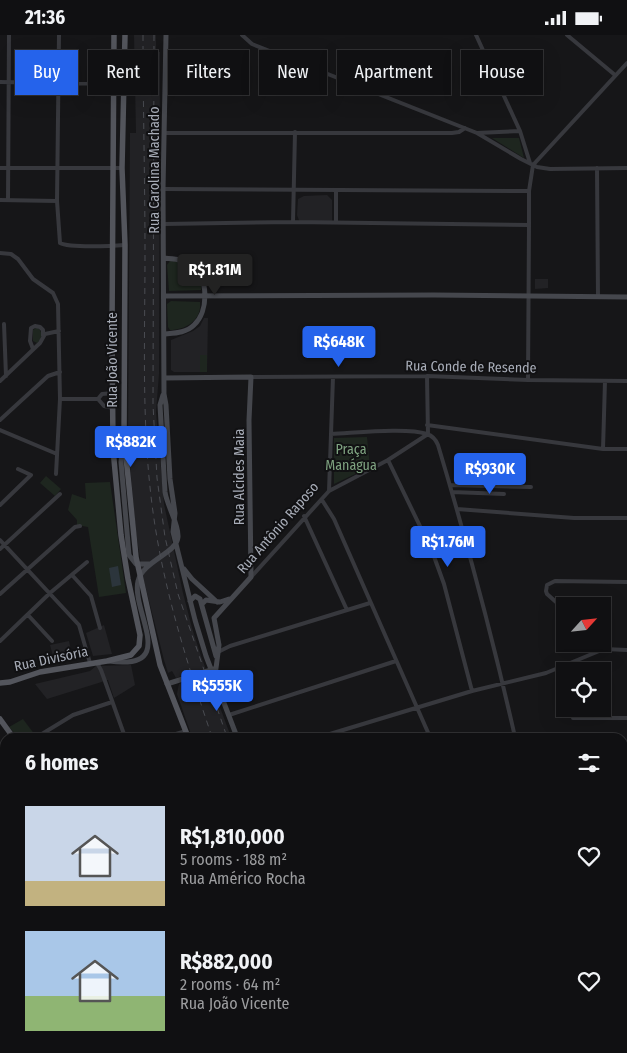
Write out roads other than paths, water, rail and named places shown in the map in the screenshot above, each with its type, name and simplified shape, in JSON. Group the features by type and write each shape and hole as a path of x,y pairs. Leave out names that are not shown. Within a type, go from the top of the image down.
{"main road":[{"name":"Rua João Vicente","path":"114,35 114,50"},
{"name":"Rua João Vicente","path":"125,35 122,168 125,245 124,438 133,533 141,583 160,665 187,733"},
{"name":"Rua Carolina Machado","path":"166,35 163,189 164,394 174,509 173,528 190,602 206,656 236,733"},
{"name":"Rua João Vicente","path":"114,95 112,246 113,449 121,535 140,638 136,651"},
{"path":"164,258 179,259 192,265 200,276 204,296 201,316 195,324 184,331 164,335"},
{"path":"164,296 627,297"},
{"name":"Rua Conde de Resende","path":"164,379 251,377"},
{"name":"Rua Alcides Maia","path":"251,377 249,419 251,577"},
{"path":"124,438 121,462 130,558 138,565 150,564 173,546 178,537 166,498 160,405 164,394"},
{"path":"121,535 128,538 133,533"},
{"name":"Rua Divisória","path":"107,661 128,661 140,658 146,652 148,645 137,584 142,572 150,564"},
{"path":"181,564 189,576 217,602"},
{"name":"Rua Antônio Raposo","path":"215,679 219,642 214,618 251,577"},
{"path":"167,684 218,666 200,598 197,596 192,598 190,602"},
{"path":"202,606 206,600 222,602 230,599"},
{"name":"Rua Divisória","path":"0,683 40,672 107,661 131,655 136,651"},
{"path":"0,719 10,733"}],"street":[{"path":"8,200 10,168 10,35"},
{"path":"60,35 60,50"},
{"path":"242,35 252,44 477,133 531,164 550,169 627,168"},
{"path":"476,35 520,131 531,164 529,191 528,380"},
{"path":"567,35 615,75"},
{"path":"531,164 627,63"},
{"path":"0,82 15,81"},
{"path":"60,95 57,201 60,243 66,245 125,245"},
{"path":"165,133 452,133 459,132 465,128"},
{"path":"477,133 520,131"},
{"path":"293,222 296,132"},
{"path":"0,168 122,168"},
{"path":"597,168 598,297"},
{"path":"163,189 529,191"},
{"path":"336,190 336,223"},
{"path":"0,200 57,201"},
{"path":"164,224 293,222 529,225"},
{"path":"0,253 11,254 18,259 33,279 53,293 58,305 60,399 56,473"},
{"path":"4,324 6,376"},
{"path":"33,349 30,341 31,329 37,326 49,332"},
{"path":"0,381 41,342 43,336 42,329"},
{"path":"43,336 49,332 59,331"},
{"path":"0,420 48,376 60,372"},
{"path":"427,376 428,434"},
{"name":"Rua Conde de Resende","path":"251,377 427,376 627,381"},
{"name":"Rua Antônio Raposo","path":"251,577 304,516 329,491 333,377"},
{"path":"602,449 605,381"},
{"path":"98,399 102,394 113,393"},
{"path":"60,399 98,399"},
{"path":"98,399 103,406 113,408"},
{"path":"427,425 602,449 627,449"},
{"path":"0,429 57,454"},
{"path":"331,434 406,431 428,434 435,440 457,509 503,683 514,733"},
{"path":"329,491 388,460 428,434"},
{"path":"388,460 432,551 444,584 472,691"},
{"path":"0,505 31,475 18,469"},
{"path":"450,485 531,487"},
{"path":"452,492 504,494"},
{"path":"0,549 60,494"},
{"path":"322,499 334,519 428,733"},
{"path":"457,509 574,518 627,518"},
{"path":"304,516 347,610"},
{"path":"0,594 75,527 80,526"},
{"path":"0,540 80,627 93,663 101,670 123,733"},
{"path":"0,641 50,593 87,562"},
{"path":"72,575 91,596 100,628"},
{"path":"556,602 546,591 547,585 551,583 627,582"},
{"path":"218,652 230,646 370,603"},
{"path":"28,615 52,641"},
{"path":"219,642 230,646"},
{"path":"611,649 627,650"},
{"path":"333,733 472,691 546,673 594,653"},
{"path":"229,715 396,661"},
{"path":"44,733 73,715 112,703"},
{"path":"573,718 627,718"}],"railway":[{"path":"143,35 145,420 150,486 164,575 186,657 211,733"},
{"path":"154,35 153,405 157,478 165,537 178,594 226,733"}],"park label":[{"name":"Praça Manágua","path":"351,457"}]}
